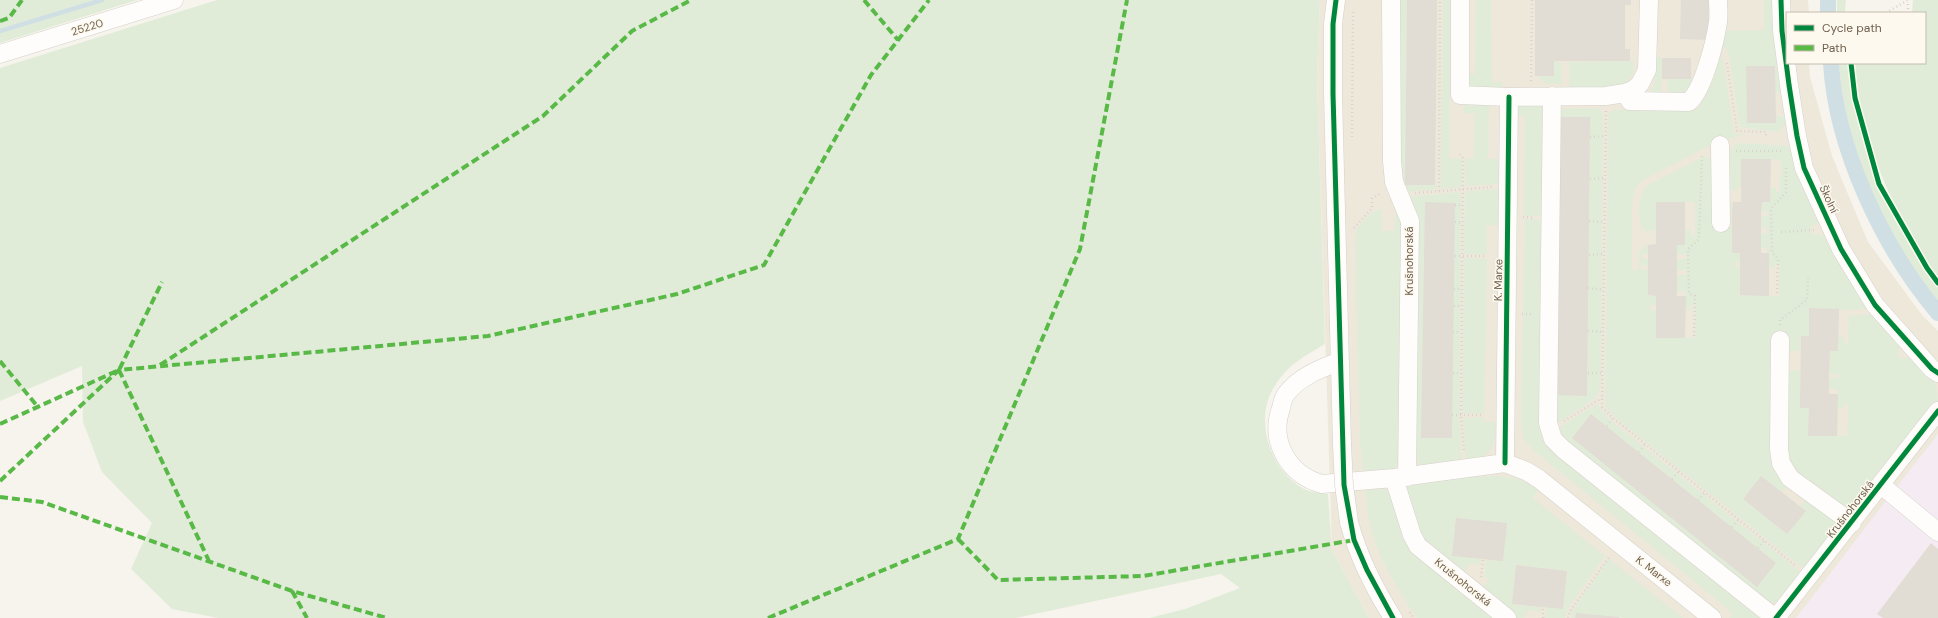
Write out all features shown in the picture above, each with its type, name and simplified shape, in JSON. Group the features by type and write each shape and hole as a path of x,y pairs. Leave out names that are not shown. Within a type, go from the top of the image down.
{"street":[{"name":"25220","path":"0,54 174,0"},
{"path":"1336,0 1333,24 1333,94 1344,485 1349,522 1354,540 1366,570 1393,618"},
{"name":"Krušnohorská","path":"1391,0 1392,161 1397,191 1410,221 1400,478 1412,535 1418,546 1507,618"},
{"path":"1460,0 1460,95 1510,97 1606,96 1625,93 1640,84 1647,70 1649,0"},
{"path":"1625,93 1630,101 1690,102 1696,96 1712,50 1718,21 1718,0"},
{"name":"Školní","path":"1781,0 1782,31 1786,61"},
{"name":"Školní","path":"1786,64 1796,136 1804,168 1841,249 1875,305 1932,369 1938,373"},
{"path":"1552,96 1548,423 1553,439 1563,449 1776,618"},
{"name":"K. Marxe","path":"1510,97 1506,463 1526,471 1539,479 1712,618"},
{"path":"1720,148 1721,223"},
{"path":"1780,340 1779,449 1781,463 1790,478 1852,523"},
{"path":"1340,361 1304,377 1285,395 1278,414 1276,436 1284,457 1300,475 1311,481 1322,484 1400,478 1506,463"},
{"name":"Krušnohorská","path":"1776,618 1852,523 1938,411"},
{"path":"1881,485 1938,532"}],"path":[{"path":"1439,191 1438,77 1440,0"},
{"path":"1531,96 1532,0"},
{"path":"1888,12 1908,0"},
{"path":"1908,0 1908,12"},
{"path":"1712,50 1725,51 1738,131 1766,132 1766,138"},
{"path":"1603,105 1606,108 1606,136 1602,406 1613,418 1809,576"},
{"path":"1590,137 1606,136"},
{"path":"1720,148 1786,152"},
{"path":"1460,154 1463,158 1461,416 1465,469"},
{"path":"1694,336 1694,296 1689,294 1688,249 1699,239 1702,154"},
{"path":"1777,293 1778,259 1772,252 1771,208 1786,192 1786,165"},
{"path":"1590,179 1605,178"},
{"path":"1354,228 1372,208 1372,198 1397,191 1439,191 1488,187"},
{"path":"1455,205 1463,205"},
{"path":"1508,216 1550,218"},
{"path":"1590,221 1604,222"},
{"path":"1455,222 1463,223"},
{"path":"1781,232 1831,228"},
{"path":"1589,255 1604,254"},
{"path":"1454,256 1487,256"},
{"path":"1780,340 1780,320 1807,300 1808,278"},
{"path":"1588,288 1604,290"},
{"path":"1454,289 1462,289"},
{"path":"1454,306 1462,306"},
{"path":"1507,313 1549,314"},
{"path":"1588,331 1604,332"},
{"path":"1453,332 1461,332"},
{"path":"1453,373 1461,373"},
{"path":"1588,373 1603,374"},
{"path":"1550,430 1602,398"},
{"path":"1452,415 1484,415"},
{"path":"1607,426 1613,418"},
{"path":"1639,452 1646,444"},
{"path":"1672,479 1679,471"},
{"path":"1698,500 1705,492"},
{"path":"1732,527 1739,519"},
{"path":"1758,548 1765,540"},
{"path":"1568,618 1570,611 1618,543"},
{"path":"1543,607 1543,618"}],"shaded area":[{"path":"1320,0 1808,0 1809,12 1786,12 1786,64 1809,64 1810,77 1832,156 1868,242 1922,315 1938,331 1938,618 1369,618 1332,550 1317,77"},
{"path":"1938,434 1938,618 1796,618 1888,498"}],"green space":[{"path":"0,0 137,0 0,43"},
{"path":"217,0 1320,0 1317,77 1325,344 1298,361 1281,377 1269,397 1265,426 1273,455 1280,468 1290,479 1302,488 1328,494 1332,550 1369,618 1149,618 1185,609 1240,588 1221,574 1016,618 218,618 172,609 131,569 152,523 102,472 83,422 82,366 0,401 0,68"},
{"path":"1398,0 1407,0 1405,185 1435,185 1437,182 1437,189 1403,192 1399,180"},
{"path":"1443,0 1451,0 1449,158 1462,159 1462,187 1441,189"},
{"path":"1476,0 1491,0 1492,82 1502,82 1501,88 1472,87 1466,81 1463,74 1475,74"},
{"path":"1764,0 1774,0 1782,93 1775,92 1775,66 1746,66 1747,123 1776,123 1776,116 1788,117 1785,125 1778,132 1740,127 1728,49 1717,48 1720,31 1764,30"},
{"path":"1837,0 1846,0 1845,12 1837,12"},
{"path":"1913,0 1938,0 1938,278 1907,230 1882,176 1864,119 1858,91 1855,64 1926,64 1926,12 1912,12"},
{"path":"1722,54 1734,134 1742,135 1717,142 1641,181 1635,188 1632,202 1632,270 1639,270 1639,252 1647,244 1648,254 1642,254 1642,259 1648,259 1648,265 1641,265 1641,270 1648,270 1648,295 1656,296 1656,305 1650,305 1650,310 1656,310 1656,338 1695,338 1695,305 1691,304 1691,310 1685,310 1686,291 1677,291 1677,275 1686,275 1686,270 1677,270 1677,259 1686,259 1686,254 1677,254 1677,245 1685,244 1685,230 1691,230 1691,236 1695,236 1695,202 1656,202 1656,230 1650,230 1650,235 1641,225 1639,219 1639,205 1646,186 1705,156 1711,159 1728,203 1733,202 1732,211 1728,211 1728,216 1732,216 1732,222 1727,222 1728,227 1732,227 1732,252 1740,253 1740,262 1735,262 1735,267 1740,267 1740,295 1779,296 1779,264 1775,264 1775,268 1769,267 1769,253 1767,253 1767,248 1761,248 1761,233 1767,233 1768,228 1761,227 1762,216 1768,216 1768,212 1761,211 1762,202 1770,202 1770,188 1776,188 1776,192 1780,192 1781,160 1741,159 1741,187 1737,187 1737,192 1727,188 1727,153 1736,144 1742,143 1790,146 1821,222 1810,227 1811,235 1818,234 1829,238 1872,308 1849,310 1810,308 1809,336 1801,336 1800,351 1788,351 1776,335 1789,483 1782,492 1761,476 1743,499 1787,534 1805,511 1800,506 1806,500 1839,524 1805,570 1612,415 1605,406 1608,114 1614,110 1697,110"},
{"path":"1657,57 1662,58 1661,99 1633,99 1646,91 1649,94 1656,82 1653,79"},
{"path":"1633,61 1634,72 1626,83 1613,88 1569,89 1569,62"},
{"path":"1554,62 1562,63 1562,84 1545,83 1537,76 1554,76"},
{"path":"1839,64 1849,64 1853,99 1865,149 1877,185 1916,254 1938,286 1938,302 1919,277 1885,220 1859,158 1849,126"},
{"path":"1697,76 1691,92 1669,92 1667,90 1668,79 1692,78"},
{"path":"1465,103 1486,104 1489,107 1488,159 1502,159 1503,184 1465,186 1465,159 1474,158 1475,113 1463,113"},
{"path":"1544,105 1547,216 1524,216 1525,116 1515,115 1517,106"},
{"path":"1598,108 1603,113 1601,386 1596,398 1553,426 1556,109"},
{"path":"1503,189 1503,225 1487,225 1487,254 1464,254 1465,193 1468,191"},
{"path":"1459,192 1461,197 1459,418 1462,463 1422,467 1413,455 1405,197"},
{"path":"1382,208 1382,231 1395,231 1395,208 1401,211 1400,460 1392,471 1364,475 1360,443 1355,245 1357,228 1370,214"},
{"path":"1525,219 1547,220 1546,429 1763,618 1730,618 1733,613 1532,449 1523,438 1521,421"},
{"path":"1464,258 1487,259 1484,413 1462,413"},
{"path":"1876,314 1898,341 1900,346 1897,355 1902,359 1911,357 1918,361 1932,376 1938,395 1938,403 1850,510 1843,508 1791,472 1783,447 1786,372 1800,370 1800,408 1809,408 1808,436 1847,436 1848,404 1844,404 1843,408 1838,408 1838,389 1829,389 1829,378 1839,378 1839,374 1829,374 1830,351 1838,351 1838,337 1844,337 1844,344 1848,344 1849,316"},
{"path":"1597,404 1609,419 1802,573 1785,601 1763,601 1734,582 1555,430"},
{"path":"1484,417 1484,422 1496,422 1493,445 1487,454 1466,463 1463,418"},
{"path":"1493,476 1517,479 1539,489 1533,498 1605,556 1567,610 1565,618 1545,618 1546,607 1563,609 1567,571 1516,565 1512,604 1541,607 1540,612 1529,610 1524,618 1514,618 1484,591 1483,584 1487,584 1488,578 1484,577 1486,560 1503,561 1506,523 1456,518 1452,556 1481,559 1481,564 1470,563 1466,570 1462,573 1421,541 1406,490 1407,485 1465,477"},
{"path":"1382,488 1389,492 1395,500 1410,540 1500,618 1417,618 1395,584 1382,560 1369,522 1365,489"},
{"path":"1609,559 1683,618 1627,618 1576,613 1575,618 1571,618 1572,612"}],"building":[{"path":"1407,0 1437,0 1435,185 1405,185"},
{"path":"1535,0 1631,0 1631,5 1625,5 1625,49 1630,49 1630,61 1554,61 1554,76 1535,76"},
{"path":"1681,0 1710,0 1710,40 1680,39"},
{"path":"1662,58 1691,58 1691,79 1662,79"},
{"path":"1746,66 1775,66 1776,123 1747,123"},
{"path":"1560,117 1590,117 1587,396 1557,395"},
{"path":"1741,159 1771,159 1770,202 1762,202 1761,211 1761,253 1769,253 1769,296 1740,295 1740,253 1732,253 1732,211 1733,202 1741,202"},
{"path":"1425,202 1455,203 1452,438 1421,438"},
{"path":"1656,202 1685,202 1685,245 1677,245 1677,296 1686,296 1685,338 1656,338 1656,296 1648,295 1648,245 1656,244"},
{"path":"1809,308 1839,309 1838,351 1830,351 1829,374 1829,394 1838,394 1837,436 1808,436 1809,408 1800,408 1801,336 1809,336"},
{"path":"1591,414 1776,563 1757,587 1572,438"},
{"path":"1761,476 1806,511 1787,534 1743,499"},
{"path":"1456,518 1507,523 1503,561 1452,556"},
{"path":"1931,543 1938,549 1938,618 1883,618 1877,614"},
{"path":"1516,565 1567,571 1563,609 1512,604"},
{"path":"1576,613 1619,617 1619,618 1575,618"}],"waterway":[{"path":"0,31 102,0"},
{"path":"1828,0 1828,12"},
{"path":"1831,64 1835,96 1842,129 1866,196 1881,228 1899,259 1938,313"}],"marked path":[{"path":"0,21 9,18 22,0"},
{"path":"160,365 543,116 632,31 691,0"},
{"path":"864,0 898,40"},
{"path":"0,481 119,370 488,336 677,294 764,265 871,75 929,0"},
{"path":"768,618 958,539 1080,249 1127,0"},
{"path":"0,424 119,370 162,282"},
{"path":"0,361 38,407"},
{"path":"119,370 209,561"},
{"path":"0,497 42,502 292,591 387,618"},
{"path":"958,539 998,580 1143,576 1354,540"},
{"path":"292,591 307,618"}],"cycle path":[{"path":"1336,0 1333,24 1333,94 1344,485 1354,540 1367,570 1393,618"},
{"path":"1781,0 1782,31 1786,62"},
{"path":"1786,64 1797,136 1804,168 1841,249 1875,305 1932,369 1938,373"},
{"path":"1851,64 1855,98 1879,184 1927,268 1938,283"},
{"path":"1505,463 1509,97"},
{"path":"1776,618 1938,411"}]}
